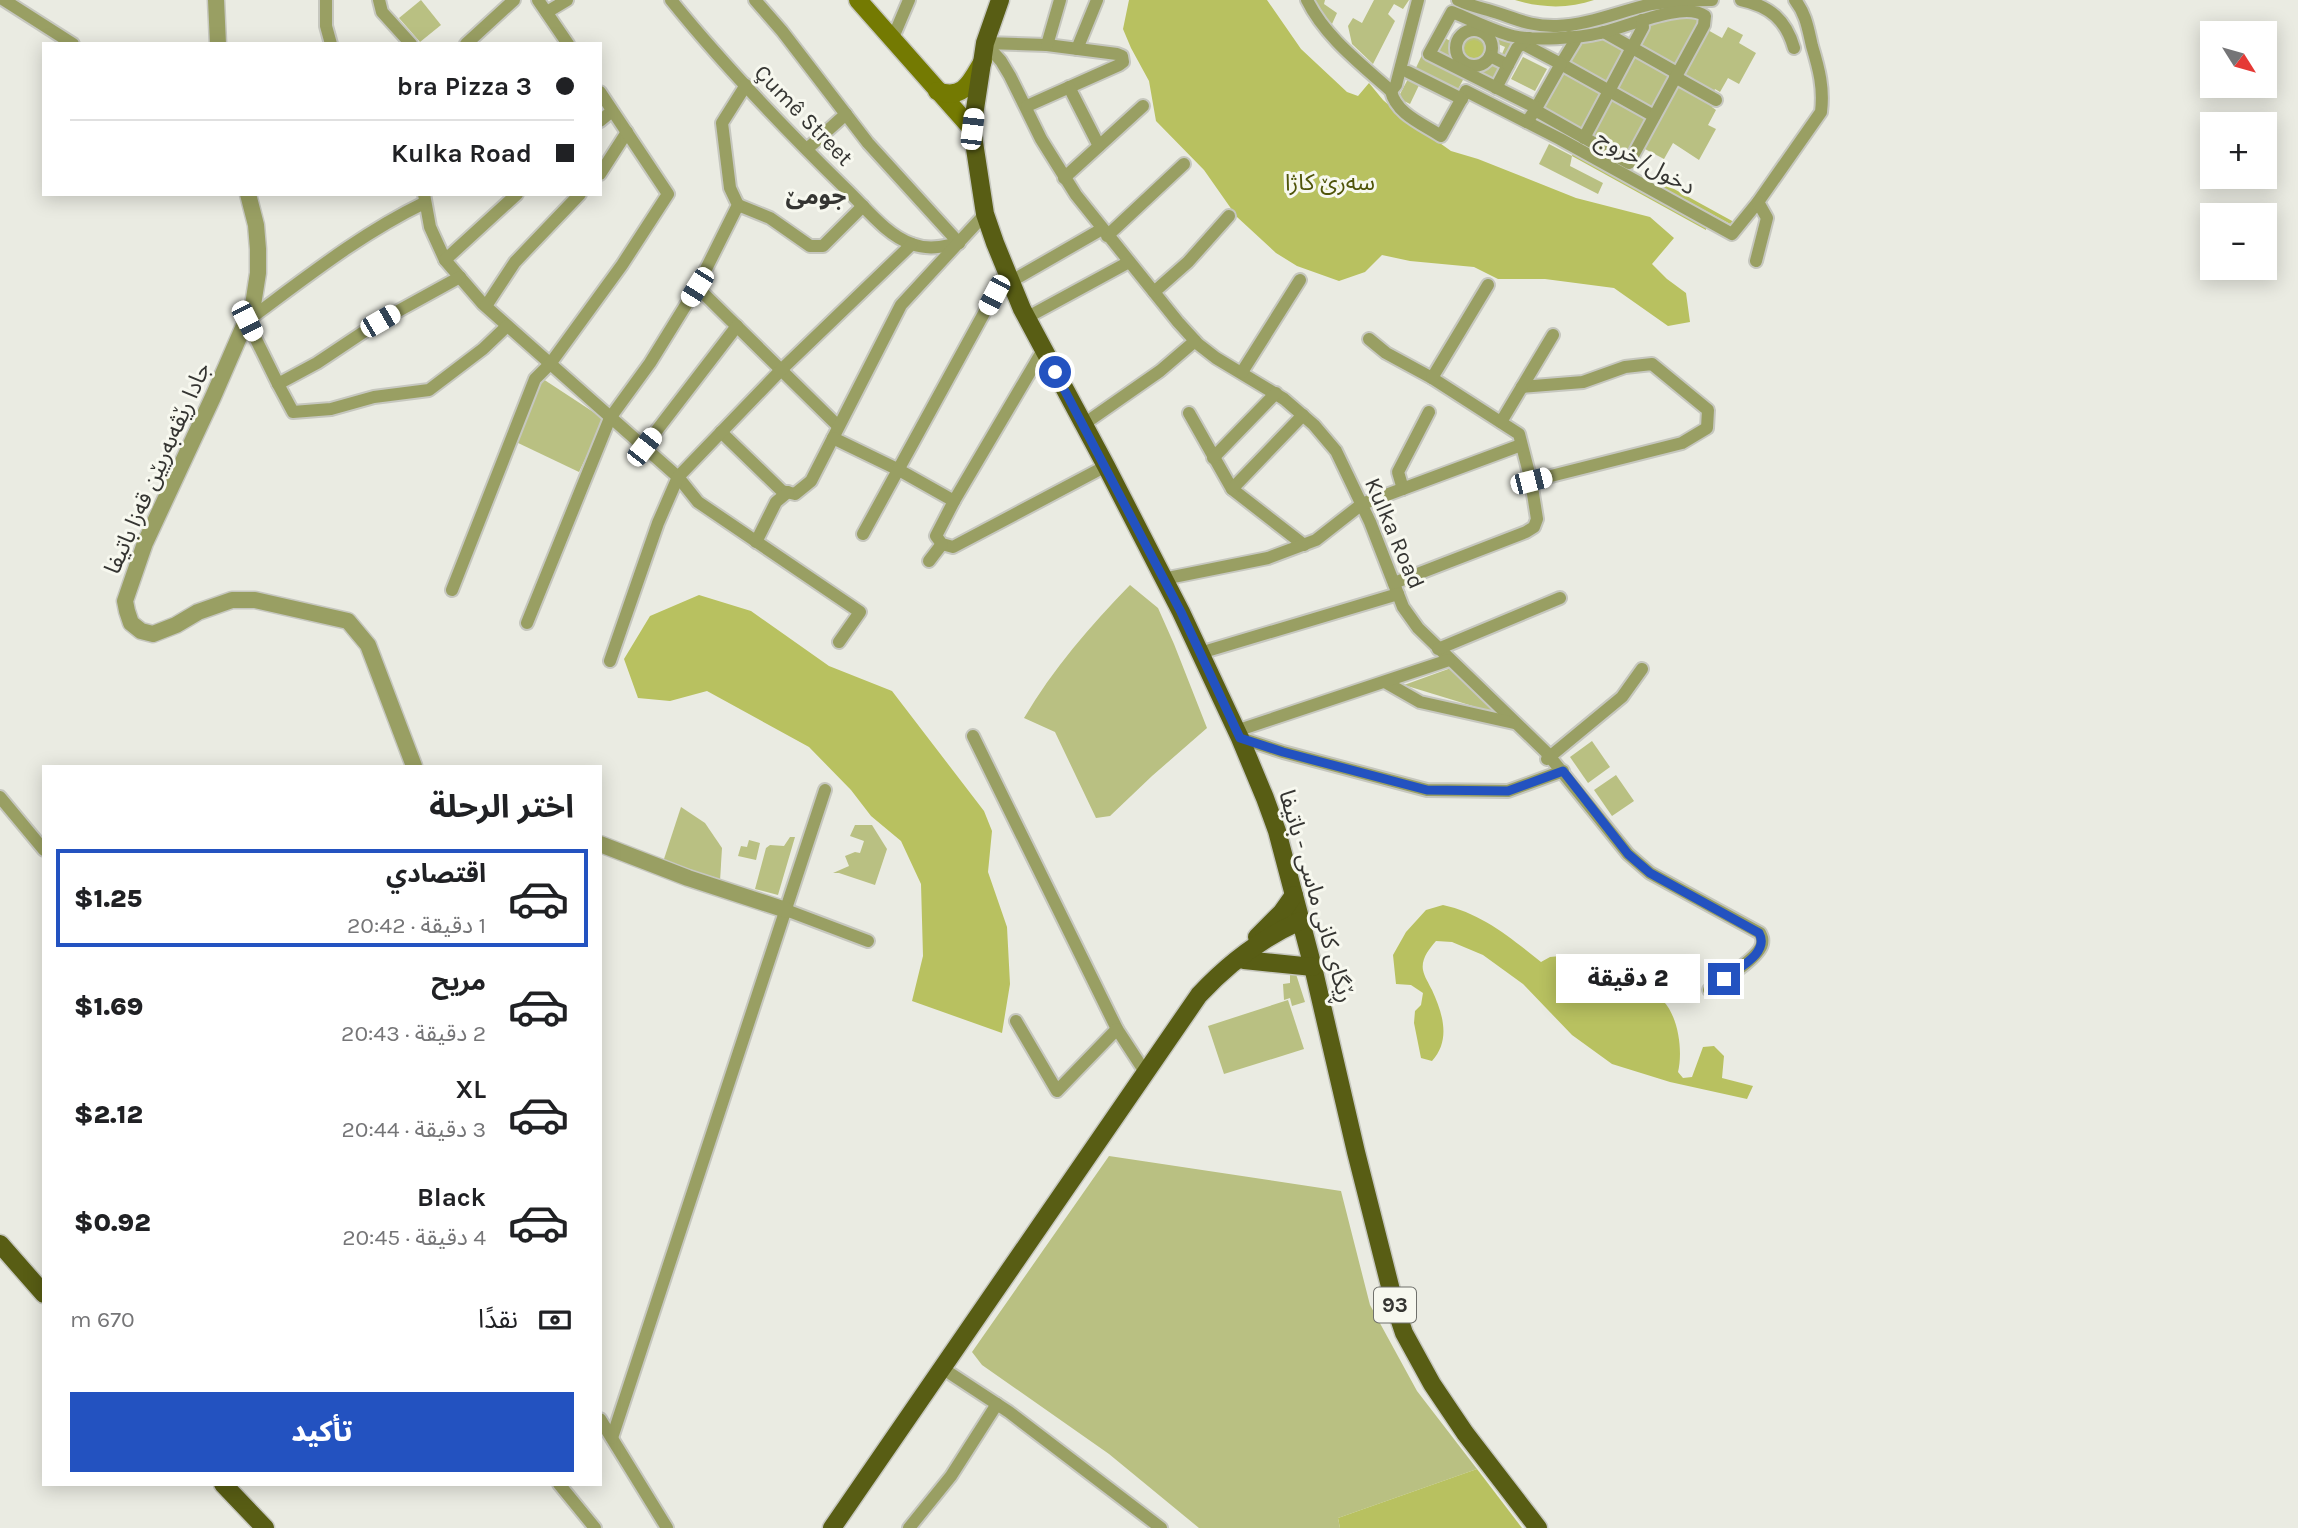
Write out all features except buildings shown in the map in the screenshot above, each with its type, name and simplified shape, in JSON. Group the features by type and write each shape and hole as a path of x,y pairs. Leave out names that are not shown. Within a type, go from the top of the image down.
{"main road":[{"path":"858,0 972,129"},
{"name":"ڕێگای کانی ماسی - باتيفا","path":"1000,0 977,83 972,129 985,214 1026,318 1106,466 1200,653 1238,734 1277,831 1313,967 1391,1292 1404,1334 1432,1384 1465,1433 1538,1528"},
{"path":"937,91 954,95 962,92 984,52"},
{"path":"1242,959 1241,953 1282,912 1294,895"},
{"path":"832,1528 1199,995 1218,974 1302,927"},
{"path":"1242,959 1313,967"},
{"path":"0,1244 42,1292"},
{"path":"225,1486 265,1528"}],"street":[{"path":"4,0 70,42"},
{"path":"216,0 218,42"},
{"path":"326,0 326,26 330,42"},
{"path":"379,0 382,12 409,42"},
{"path":"468,42 514,0"},
{"path":"538,0 567,42"},
{"path":"547,12 567,0"},
{"name":"Çumê Street","path":"671,0 703,39 863,206 892,234 912,244"},
{"path":"755,0 868,143 959,243"},
{"path":"892,40 909,0"},
{"path":"1046,46 1060,0"},
{"path":"1077,49 1097,0"},
{"path":"1307,0 1314,14 1334,38 1391,91 1393,99 1404,113 1441,135 1466,91 1527,122 1575,41 1569,37"},
{"path":"1391,91 1395,85 1418,0"},
{"path":"1458,0 1513,20 1557,26 1651,4 1713,0 1711,10 1705,16 1704,25 1629,163 1464,67 1429,54 1452,12 1484,29 1527,40 1561,64 1654,116"},
{"path":"1741,0 1756,3 1785,24 1794,48"},
{"path":"1756,261 1766,218 1758,202 1821,112 1823,94 1820,69 1806,18 1795,0"},
{"path":"1496,88 1517,48 1527,40 1604,32 1642,20 1689,11 1705,16"},
{"path":"1584,138 1643,27 1642,20"},
{"path":"1464,67 1456,50 1458,40 1468,32 1484,29"},
{"path":"1464,67 1477,66 1487,61 1490,56 1491,44 1484,29"},
{"path":"1442,31 1458,40"},
{"path":"1604,32 1716,100"},
{"path":"984,52 1046,46 1122,56 1123,62 1119,65 1027,106"},
{"name":"Kulka Road","path":"984,52 1001,61 1064,178 1195,341 1216,358 1276,393 1314,425 1336,452 1362,504 1403,607 1418,628 1563,771 1628,854 1650,873 1759,933 1763,939 1762,946 1754,957 1709,990"},
{"path":"1490,56 1508,65"},
{"path":"1408,72 1462,99"},
{"path":"747,85 722,123 730,188 738,205 770,218 810,246 822,246 863,206"},
{"path":"1069,87 1099,146"},
{"path":"452,590 535,379 550,364 622,265 668,194 602,95"},
{"path":"1064,178 1143,106"},
{"path":"602,119 612,111"},
{"path":"807,149 846,114"},
{"name":"دخول/خروج","path":"1527,122 1732,234 1758,202"},
{"path":"602,171 627,132"},
{"path":"863,534 1008,277 1105,232 1184,164"},
{"name":"جادا رێڤه‌به‌ريێن قه‌زا باتيفا","path":"249,196 256,225 258,273 253,305 145,543 125,601 131,623 141,631 153,634 198,612 232,600 255,600 348,621 368,645 414,765"},
{"path":"445,260 515,196"},
{"path":"486,306 515,262 578,196"},
{"path":"507,326 483,349 429,390 374,397 331,409 293,412 247,321 362,238 424,198 430,227 445,260 507,326 678,477 698,502 860,612 839,642"},
{"path":"527,623 610,418 650,363 697,287 738,205"},
{"path":"722,432 782,491 795,494 811,481 901,305 985,214"},
{"path":"1154,292 1188,262 1228,216"},
{"path":"610,661 658,523 678,477 780,370 912,244 934,248 959,243"},
{"path":"1026,318 1129,262"},
{"path":"278,384 317,363 380,321 460,276"},
{"path":"1242,372 1300,280"},
{"path":"1433,378 1488,285"},
{"path":"697,287 780,370 835,432 954,501"},
{"path":"644,447 737,326"},
{"path":"1501,422 1553,335"},
{"path":"1200,653 1396,589 1534,527 1536,519 1531,481 1519,433 1433,378 1386,353 1369,339"},
{"path":"1084,425 1160,371 1195,341"},
{"path":"1044,350 936,536 942,544 953,547 1106,466"},
{"path":"1522,387 1583,382 1625,367 1652,365 1708,410 1707,428 1682,443 1531,481"},
{"path":"1213,458 1276,393"},
{"path":"1403,489 1398,472 1429,412"},
{"path":"1189,413 1232,489 1304,545"},
{"path":"1232,489 1303,415"},
{"path":"1163,579 1268,558 1316,541 1362,504 1521,445"},
{"path":"756,541 776,502 788,492"},
{"path":"929,561 942,544"},
{"path":"1438,649 1560,598"},
{"path":"1238,734 1449,660"},
{"path":"1548,757 1622,697 1642,669"},
{"path":"1385,682 1420,702 1516,723"},
{"path":"1238,734 1283,752 1427,790 1508,791 1563,771"},
{"path":"973,736 1117,1029 1145,1072"},
{"path":"612,1438 825,790"},
{"path":"0,797 42,848"},
{"path":"602,845 868,941"},
{"path":"1016,1021 1057,1091 1117,1029"},
{"path":"942,1368 997,1404 1161,1528"},
{"path":"909,1528 951,1476 997,1404"},
{"path":"602,1422 667,1528"},
{"path":"561,1486 595,1528"}],"shaded area":[{"path":"421,0 441,25 420,42 399,18"},
{"path":"1314,0 1325,0 1324,4 1337,13 1332,24 1320,12"},
{"path":"1374,0 1409,0 1403,9 1394,4 1388,14 1395,21 1373,64 1352,44 1348,26 1353,18 1362,23"},
{"path":"1695,16 1700,25 1677,66 1639,47 1637,43 1651,22 1663,18"},
{"path":"1728,27 1743,35 1739,43 1756,53 1739,84 1728,78 1720,92 1715,89 1713,94 1681,76 1706,29 1722,38"},
{"path":"1488,30 1515,43 1506,60 1494,54 1494,51 1502,54 1505,47 1498,44 1496,48"},
{"path":"1474,36 1483,40 1487,49 1483,58 1474,62 1465,58 1461,49 1465,40"},
{"path":"1602,36 1623,48 1625,52 1609,82 1569,64 1568,59 1582,39"},
{"path":"1443,37 1454,43 1453,52 1459,64 1436,54"},
{"path":"1470,40 1478,40 1483,49 1481,56 1470,58 1465,53 1465,45"},
{"path":"1422,55 1465,76 1456,93 1414,72"},
{"path":"1637,56 1669,74 1670,78 1654,107 1649,108 1618,90 1617,86 1633,58"},
{"path":"1523,57 1547,69 1535,91 1511,79"},
{"path":"1490,62 1503,67 1495,83 1470,68 1478,69"},
{"path":"1567,72 1598,88 1600,95 1583,129 1577,129 1545,111 1544,105 1562,74"},
{"path":"1410,75 1421,81 1410,104 1398,98"},
{"path":"1678,82 1712,101 1712,107 1716,110 1708,125 1716,129 1699,160 1673,143 1664,159 1643,148"},
{"path":"1614,98 1645,114 1647,120 1630,154 1624,155 1592,137 1609,100"},
{"path":"1549,144 1572,156 1570,166 1603,183 1598,194 1539,164"},
{"path":"543,379 604,419 579,472 516,442"},
{"path":"1130,585 1158,608 1207,728 1110,816 1096,818 1055,732 1024,718 1073,648"},
{"path":"1451,668 1502,715 1404,685"},
{"path":"1592,741 1610,767 1588,783 1570,757"},
{"path":"1616,775 1634,801 1612,816 1594,790"},
{"path":"681,807 705,823 722,848 720,881 663,862"},
{"path":"855,825 872,825 887,849 875,885 833,873 849,866 845,856 860,853 864,841 850,836"},
{"path":"790,837 795,837 778,895 755,889 766,848 770,845 784,846"},
{"path":"749,840 760,843 756,860 738,856 741,846 747,847"},
{"path":"1290,974 1296,974 1305,1002 1292,1006 1290,998 1284,1000 1283,984 1290,983"},
{"path":"1288,1000 1304,1049 1224,1074 1208,1026"},
{"path":"1109,1156 1341,1191 1370,1305 1417,1391 1477,1469 1338,1518 1340,1528 1199,1528 1109,1454 982,1365 972,1352"}],"green space":[{"name":"سەرێ کاژا","path":"1129,0 1267,0 1301,49 1347,92 1358,96 1369,83 1399,114 1451,151 1576,198 1650,217 1674,238 1652,264 1686,293 1690,322 1668,326 1614,288 1545,279 1498,279 1474,267 1410,261 1382,255 1365,272 1339,281 1297,266 1276,253 1237,217 1204,170 1156,121 1149,81 1123,29"},
{"path":"1515,0 1594,0 1575,5 1554,6"},
{"path":"1573,153 1706,228 1706,230 1572,156"},
{"path":"1654,178 1734,222 1732,225 1652,182"},
{"path":"699,595 751,611 829,666 892,691 984,811 992,831 988,872 1007,927 1010,984 1002,1033 912,1001 923,956 921,884 901,841 871,816 851,790 809,747 707,691 670,701 638,698 624,659 650,616"},
{"path":"1443,905 1483,920 1541,962 1560,956 1561,966 1556,974 1588,999 1596,994 1611,1001 1617,1000 1639,990 1657,996 1672,1013 1676,1025 1680,1050 1678,1072 1683,1078 1692,1077 1703,1047 1714,1046 1724,1056 1722,1078 1753,1086 1747,1099 1670,1082 1612,1064 1572,1035 1523,984 1483,955 1452,942 1436,941 1423,962 1424,972 1442,1017 1443,1036 1442,1044 1432,1061 1421,1058 1414,1023 1415,1011 1421,1005 1423,993 1411,985 1396,984 1393,955 1406,932 1426,910"},
{"path":"1477,1469 1522,1528 1340,1528 1338,1518"}],"district":[{"name":"جومێ","path":"816,196"}],"route":[{"path":"1055,372 1181,612 1240,738 1427,790 1508,791 1563,771 1628,854 1650,873 1759,933 1763,939 1762,946 1754,957 1724,979"}]}
